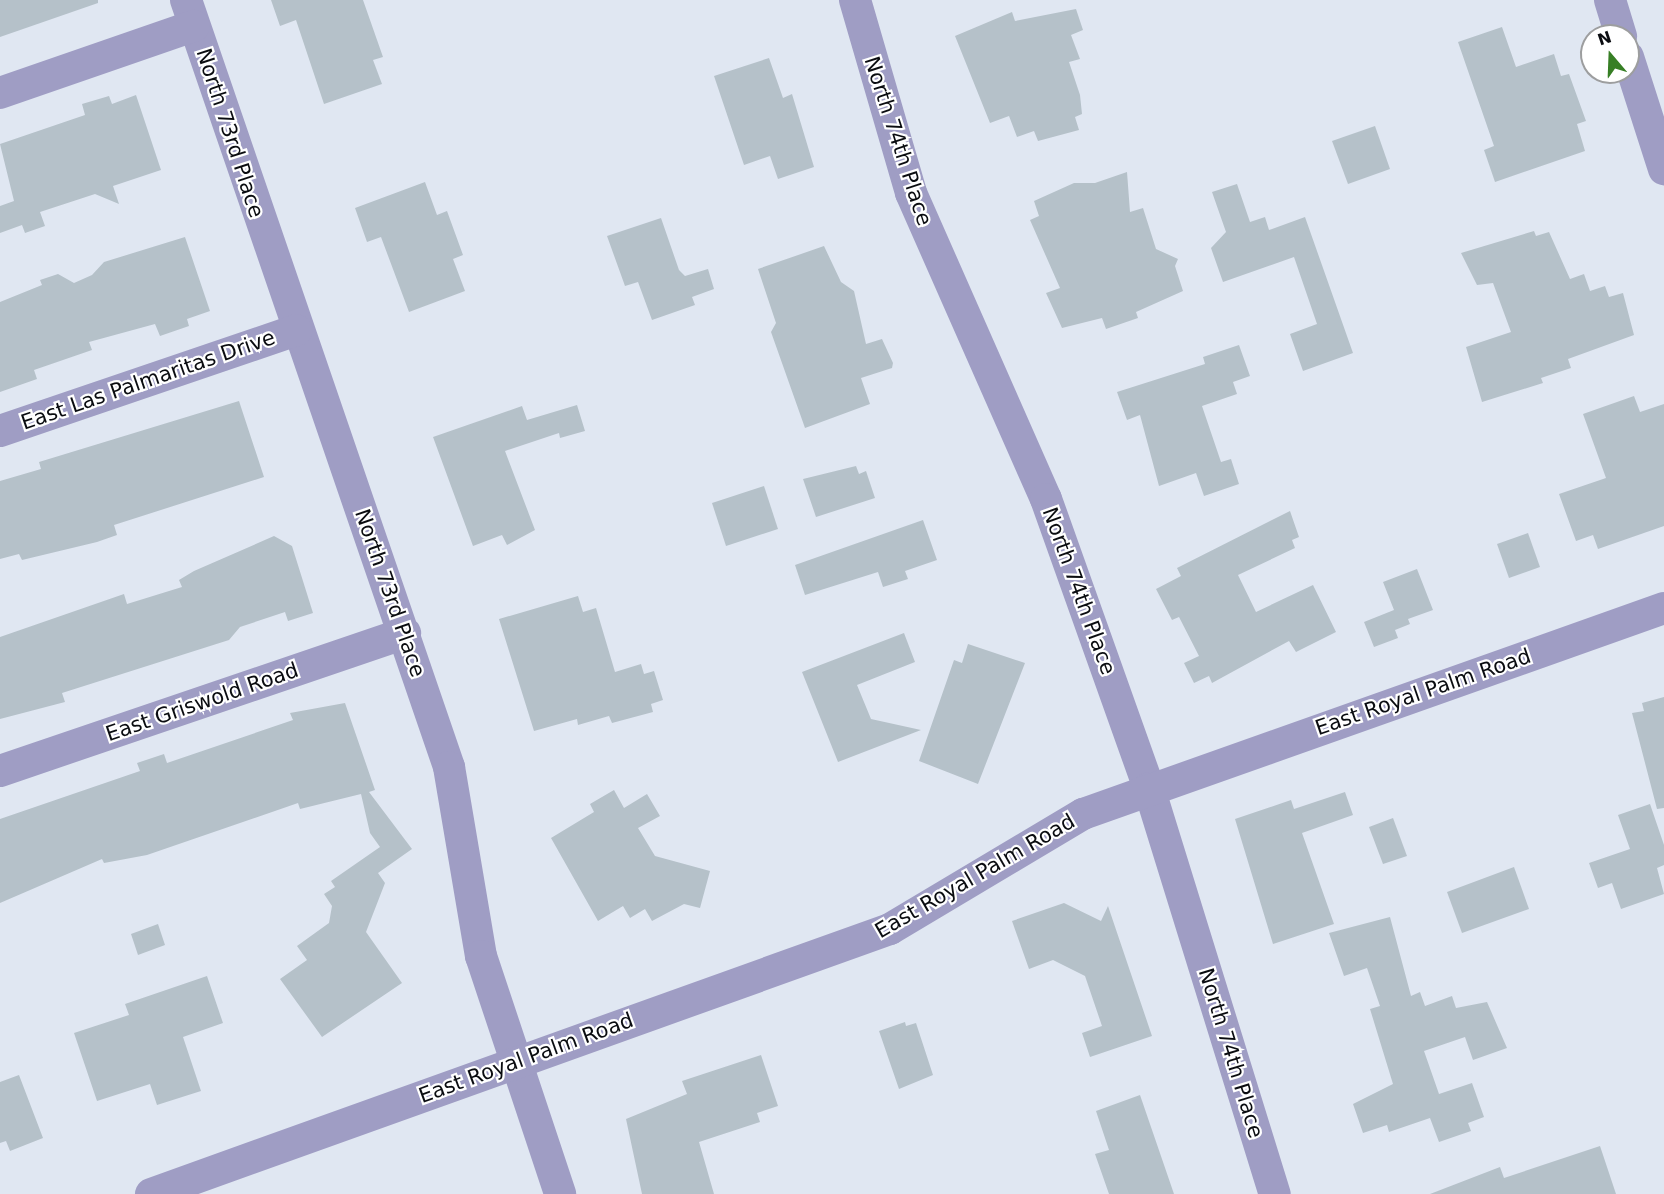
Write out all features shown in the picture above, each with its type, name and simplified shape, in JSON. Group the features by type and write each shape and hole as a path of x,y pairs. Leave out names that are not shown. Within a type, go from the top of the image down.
{"street":[{"name":"North 74th Place","path":"855,0 911,193 1046,499 1149,788 1275,1194"},
{"path":"1610,0 1617,24"},
{"path":"0,93 190,13"},
{"name":"North 73rd Place","path":"190,13 296,330 405,633 449,767 482,956 514,1061 560,1194"},
{"path":"1637,84 1664,169"},
{"name":"East Las Palmaritas Drive","path":"0,431 296,330"},
{"name":"East Royal Palm Road","path":"151,1194 514,1061 890,929 1083,814 1149,788 1664,608"},
{"name":"East Griswold Road","path":"0,771 405,633"}],"building":[{"path":"0,0 98,0 98,3 0,37"},
{"path":"271,0 363,0 383,57 373,60 382,84 324,104 296,20 280,26"},
{"path":"1076,9 1083,30 1071,35 1080,59 1069,62 1080,95 1082,114 1075,117 1079,130 1038,141 1034,131 1017,137 1009,116 990,123 955,36 1012,12 1015,21"},
{"path":"1502,27 1516,67 1554,54 1561,76 1569,74 1586,121 1577,124 1585,151 1495,182 1484,150 1494,146 1458,42"},
{"path":"769,58 783,98 792,94 814,167 778,179 770,156 744,165 714,76"},
{"path":"136,95 161,170 113,186 119,204 95,194 40,212 45,226 25,233 22,225 0,233 0,206 14,201 0,144 85,115 82,104 109,96 112,104"},
{"path":"1375,126 1390,169 1348,184 1332,141"},
{"path":"1127,172 1130,212 1143,208 1156,249 1178,259 1175,266 1183,291 1136,312 1138,318 1106,329 1102,318 1062,328 1046,293 1060,288 1030,220 1039,216 1034,201 1074,183 1095,183"},
{"path":"425,182 437,215 447,211 463,255 453,259 465,291 409,312 381,237 367,242 355,208"},
{"path":"1237,184 1250,222 1265,217 1269,230 1305,217 1353,353 1303,371 1290,334 1317,324 1294,257 1223,282 1211,248 1226,232 1212,192"},
{"path":"661,218 679,270 685,276 708,269 714,289 692,297 695,305 652,320 638,282 625,286 607,236"},
{"path":"1534,231 1536,236 1549,232 1570,279 1584,274 1590,291 1605,286 1609,297 1623,293 1634,335 1568,359 1571,368 1541,378 1543,383 1482,402 1466,347 1511,332 1493,283 1477,285 1461,253"},
{"path":"185,237 210,311 187,319 189,326 160,336 155,324 89,342 92,350 34,370 37,379 0,392 0,302 42,285 40,280 58,274 74,283 92,275 104,262"},
{"path":"824,246 841,282 854,291 866,344 882,339 893,363 892,368 861,378 870,404 805,428 771,332 776,323 758,269"},
{"path":"1239,345 1250,376 1233,382 1237,394 1202,406 1221,462 1231,459 1239,484 1204,496 1196,473 1159,486 1140,415 1127,420 1117,392 1205,364 1203,357"},
{"path":"1634,396 1640,412 1664,404 1664,526 1598,549 1593,535 1576,541 1559,494 1606,478 1583,414"},
{"path":"239,401 264,477 114,525 117,535 97,542 22,560 19,554 0,559 0,481 41,469 39,462"},
{"path":"577,405 585,431 560,438 559,433 505,451 535,530 507,545 502,535 473,546 433,437 522,406 527,420"},
{"path":"856,466 859,474 866,471 875,498 816,517 803,479"},
{"path":"764,486 778,529 726,546 712,503"},
{"path":"1290,511 1299,537 1292,540 1295,548 1238,575 1256,612 1313,585 1336,632 1296,652 1289,641 1212,683 1209,676 1194,683 1184,663 1199,656 1179,617 1172,620 1156,589 1181,576 1177,568"},
{"path":"923,520 937,560 905,571 908,579 883,587 878,572 805,595 795,565"},
{"path":"1528,533 1540,567 1509,578 1497,544"},
{"path":"274,536 292,546 313,613 288,621 285,612 240,627 229,640 62,693 65,702 0,719 0,637 124,594 127,604 182,587 179,580 194,571"},
{"path":"1417,569 1433,610 1408,619 1410,624 1395,630 1398,638 1374,647 1364,622 1394,610 1383,582"},
{"path":"578,596 583,612 596,608 615,672 641,664 644,674 654,671 663,700 651,704 653,712 612,723 609,716 578,725 577,719 534,731 499,619"},
{"path":"904,633 915,662 857,685 871,719 921,730 838,762 802,672"},
{"path":"968,644 1025,663 978,784 919,761 954,660 962,663"},
{"path":"1664,697 1664,808 1657,809 1632,713 1644,711 1642,703"},
{"path":"345,703 375,790 369,792 412,849 378,873 385,883 366,932 402,983 322,1037 280,979 307,960 297,946 329,923 332,906 324,894 335,887 331,881 380,847 370,833 361,794 300,809 298,803 147,855 104,863 102,859 0,903 0,819 140,771 137,763 164,754 167,763 293,720 290,713"},
{"path":"614,790 624,808 647,794 660,816 638,828 655,856 710,871 700,908 684,904 652,921 645,909 630,918 623,906 598,921 551,838 594,812 590,804"},
{"path":"1345,792 1353,815 1302,833 1334,924 1273,944 1235,819 1291,800 1294,809"},
{"path":"1650,804 1664,845 1664,865 1657,868 1664,894 1621,909 1612,883 1598,888 1589,863 1630,849 1618,815"},
{"path":"1393,818 1407,856 1383,864 1369,827"},
{"path":"1514,867 1529,909 1462,933 1447,892"},
{"path":"1064,903 1101,921 1108,906 1152,1036 1090,1057 1082,1033 1102,1026 1085,976 1053,960 1029,969 1012,921"},
{"path":"1390,917 1411,996 1420,992 1425,1006 1452,996 1456,1008 1487,1002 1507,1048 1473,1060 1465,1037 1424,1051 1439,1094 1472,1083 1484,1117 1468,1123 1471,1131 1439,1142 1430,1118 1389,1132 1387,1125 1363,1133 1353,1104 1393,1084 1370,1009 1380,1006 1367,968 1344,976 1329,933"},
{"path":"158,924 165,945 138,955 131,934"},
{"path":"207,976 223,1023 183,1037 201,1091 157,1105 150,1084 97,1101 74,1033 129,1015 125,1004"},
{"path":"905,1022 906,1026 916,1023 933,1075 899,1089 879,1031"},
{"path":"761,1055 778,1106 757,1113 760,1122 699,1142 714,1194 642,1194 626,1119 687,1094 682,1081"},
{"path":"19,1075 43,1138 10,1151 6,1141 0,1143 0,1082"},
{"path":"1140,1095 1174,1194 1109,1194 1095,1154 1109,1150 1096,1111"},
{"path":"1600,1146 1616,1194 1430,1194 1500,1167 1504,1178"}]}
